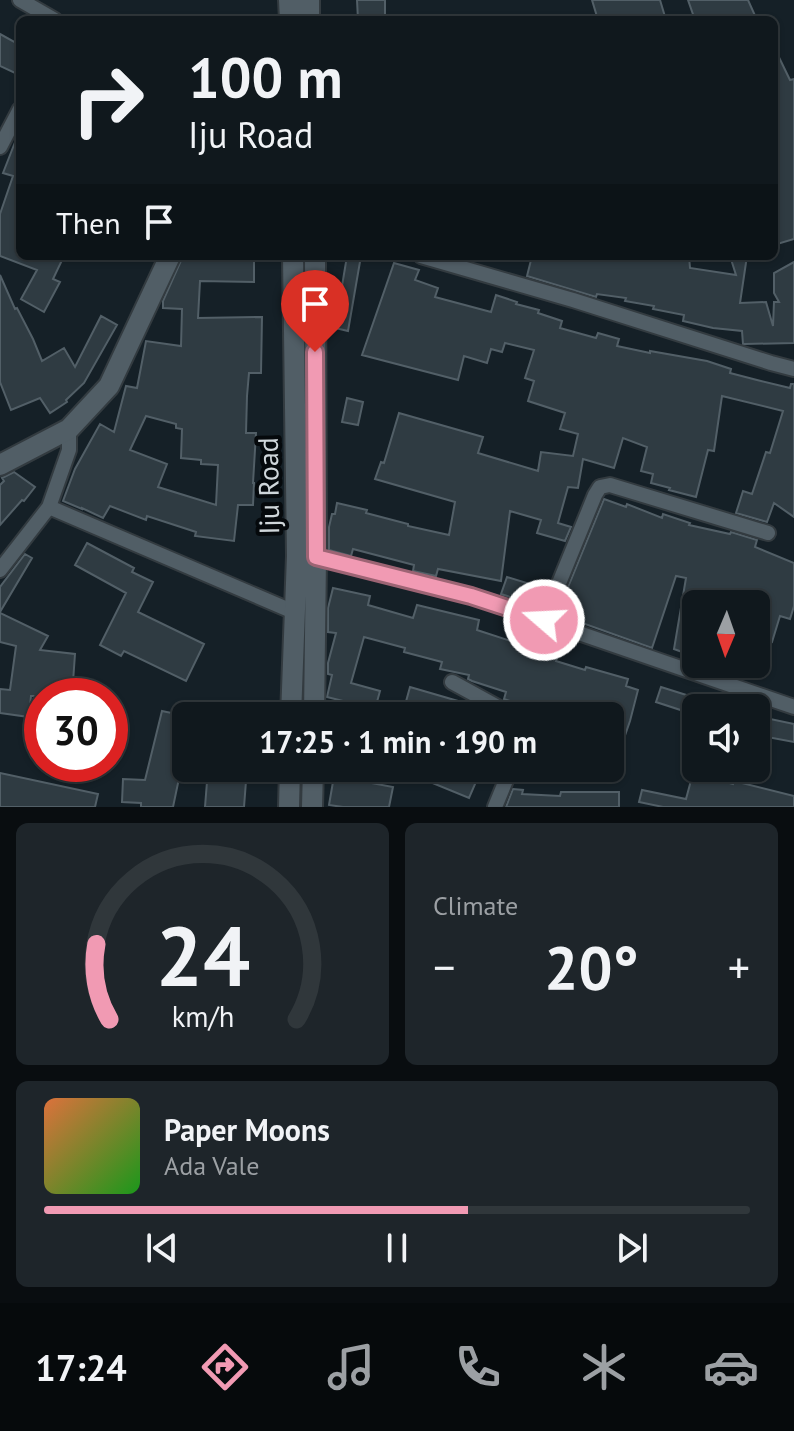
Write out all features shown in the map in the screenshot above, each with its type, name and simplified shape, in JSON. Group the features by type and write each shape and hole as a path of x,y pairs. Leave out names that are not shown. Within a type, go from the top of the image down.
{"main road":[{"path":"0,465 69,429 109,386 168,260"},
{"name":"Iju Road","path":"291,702 297,556 293,260"},
{"name":"Iju Road","path":"314,702 315,260"},
{"path":"289,807 290,782"},
{"path":"312,807 313,782"}],"street":[{"path":"20,0 48,16"},
{"path":"0,147 16,117"},
{"path":"435,260 794,369"},
{"path":"0,570 49,507 69,450 69,429"},
{"path":"544,620 600,487 610,485 768,533"},
{"path":"49,507 294,612"},
{"path":"316,557 471,596 794,707"},
{"path":"452,682 488,702"},
{"path":"495,807 505,782"}],"building":[{"path":"357,0 385,0 385,16 358,16"},
{"path":"592,0 660,0 665,16 597,16"},
{"path":"688,0 748,0 755,16 694,16"},
{"path":"0,34 16,43 16,71 0,66"},
{"path":"778,55 790,80 794,79 794,239 778,244"},
{"path":"16,140 16,260 62,260 53,279 60,282 44,312 21,299 37,270 0,256 0,214 13,176 3,173"},
{"path":"181,260 254,260 254,282 200,281 198,318 262,317 261,373 249,373 247,396 246,433 256,433 253,505 238,505 234,541 195,536 196,532 147,516 146,520 110,506 103,518 63,501 75,469 100,424 114,432 126,386 137,388 146,341 181,346 182,309 163,308 163,301","holes":["146,416 176,424 176,428 182,429 181,458 218,465 216,505 158,487 167,464 130,450"]},
{"path":"346,260 360,260 348,331 335,328"},
{"path":"531,260 689,260 690,268 736,275 731,260 746,260 740,303 766,302 773,326 774,302 779,302 774,293 774,273 794,262 794,343 743,344 742,331 683,321 684,315 653,309 654,306 625,301 626,298 597,294 596,297 527,276"},
{"path":"394,263 419,270 415,280 438,288 435,297 491,312 496,295 562,321 560,328 596,338 598,333 619,339 617,346 707,361 731,369 730,373 790,388 794,384 794,517 774,503 767,522 736,513 743,491 752,494 766,452 770,453 783,411 722,396 714,451 708,450 696,497 651,483 653,474 641,471 647,447 623,438 614,468 583,459 578,488 568,487 558,523 571,527 565,541 537,533 541,520 510,511 501,581 438,569 436,576 413,571 414,565 353,549 351,556 329,550 329,527 337,503 367,510 366,513 408,526 449,535 455,502 375,479 381,462 384,463 399,413 483,437 478,453 538,471 541,452 573,456 578,434 560,429 565,413 528,401 534,381 525,378 534,350 505,343 502,352 491,349 487,363 464,356 458,380 362,355"},
{"path":"0,275 42,361 64,348 75,367 101,316 117,325 84,383 67,402 50,413 40,398 11,410 0,382"},
{"path":"347,398 363,402 358,425 342,422"},
{"path":"14,472 35,487 0,525 0,485 4,481 2,478"},
{"path":"604,499 626,507 627,504 662,518 663,514 689,525 757,540 755,547 794,563 794,606 790,619 780,616 772,642 770,590 684,590 686,578 676,576 652,648 557,614"},
{"path":"87,543 153,582 138,612 204,644 186,681 124,651 121,656 100,645 126,593 75,565"},
{"path":"25,554 32,558 0,612 0,587"},
{"path":"507,577 546,589 539,606 501,594"},
{"path":"333,588 370,596 368,605 413,618 417,605 479,620 477,630 520,644 523,637 536,642 538,637 562,646 556,661 628,679 626,686 638,690 624,738 624,702 512,702 504,699 506,692 472,681 468,679 469,675 440,669 442,662 364,637 351,683 380,691 377,702 347,702 327,697 332,675 328,674 328,663 336,633 328,632 328,608"},
{"path":"682,602 682,652 674,649"},
{"path":"0,613 48,636 40,650 75,654 73,678 24,678 24,716 0,713 0,689 10,690 16,646 0,642"},
{"path":"410,687 458,701 458,702 406,702"},
{"path":"661,687 683,694 682,710 656,702"},
{"path":"162,711 172,713 172,782 178,782 173,807 141,807 141,803 122,802 123,782 145,780"},
{"path":"770,719 794,724 794,742 770,738"},
{"path":"0,773 24,778 24,782 42,782 98,794 95,807 0,807"},
{"path":"207,782 246,782 244,807 205,807"},
{"path":"333,782 366,782 393,787 389,807 329,805"},
{"path":"430,782 476,782 469,798"},
{"path":"691,782 738,782 794,796 794,807 663,807 639,802 642,790 686,799"},
{"path":"513,789 523,790 522,794 560,796 561,792 619,792 619,807 506,807"}],"route":[{"path":"315,352 316,557 471,596 544,620"}]}
